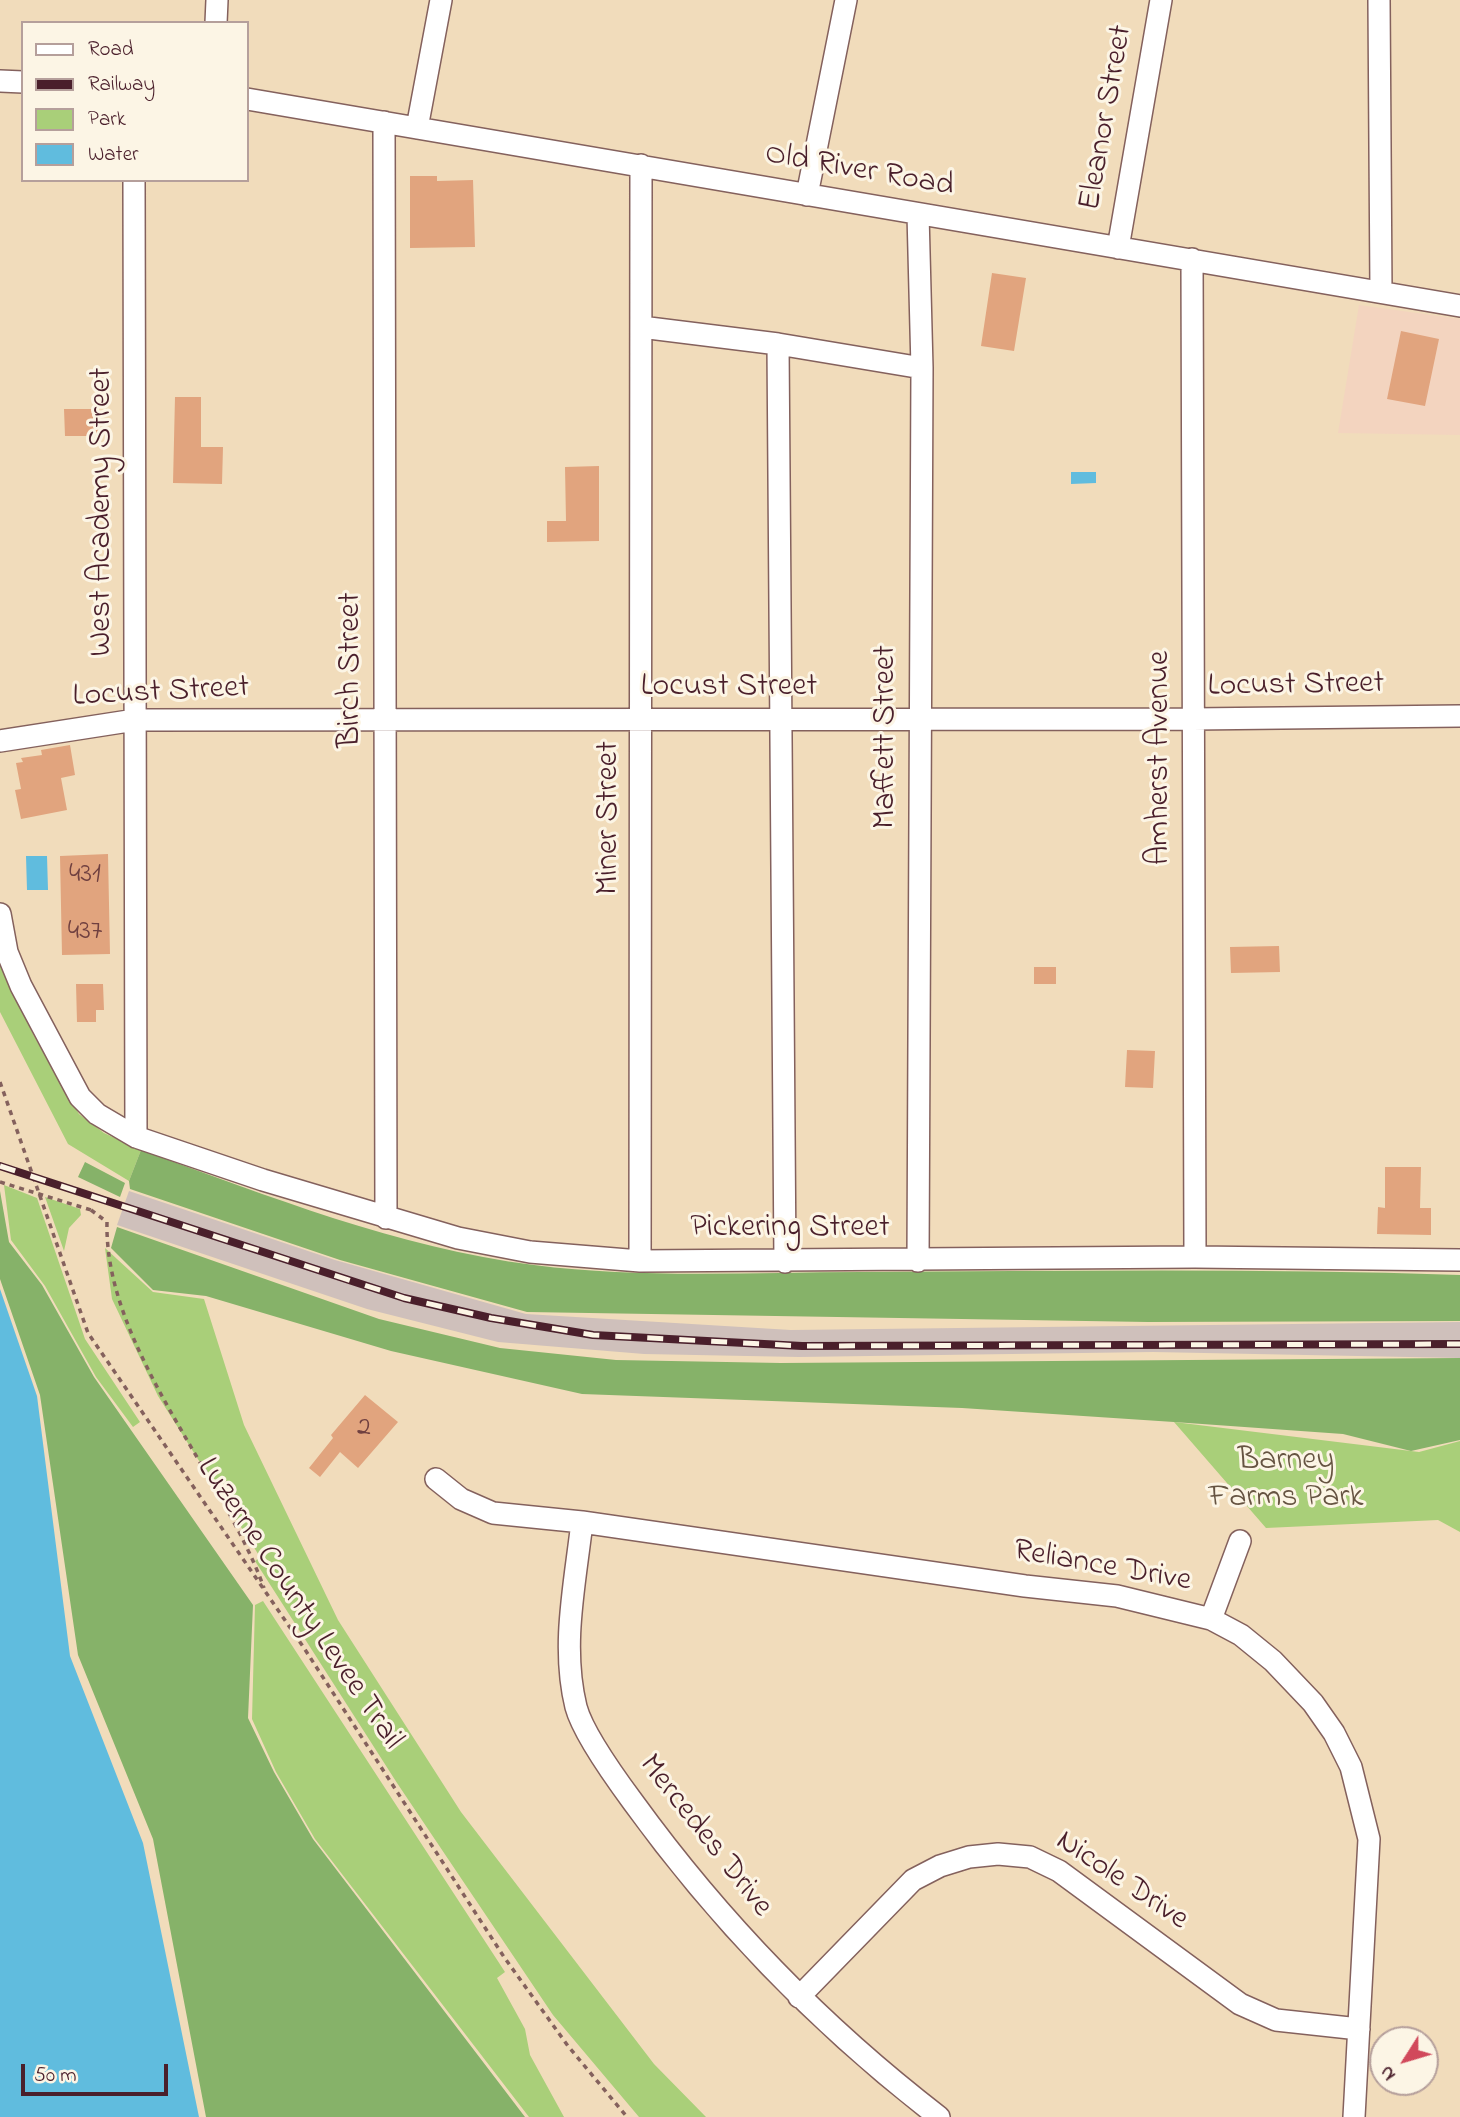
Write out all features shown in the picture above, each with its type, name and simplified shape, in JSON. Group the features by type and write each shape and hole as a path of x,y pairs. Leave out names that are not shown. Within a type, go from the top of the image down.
{"street":[{"path":"216,21 217,0"},
{"path":"417,128 441,0"},
{"path":"807,195 846,0"},
{"name":"Eleanor Street","path":"1118,248 1161,0"},
{"path":"1379,0 1381,292"},
{"path":"0,81 21,82"},
{"name":"Old River Road","path":"248,99 1460,306"},
{"name":"Birch Street","path":"384,122 386,1218"},
{"name":"Miner Street","path":"640,165 643,721 640,1261"},
{"name":"West Academy Street","path":"134,182 136,1138"},
{"name":"Maffett Street","path":"918,214 922,368 919,1261"},
{"name":"Amherst Avenue","path":"1192,259 1195,1257"},
{"path":"641,327 778,344 922,368"},
{"path":"778,344 785,1262"},
{"name":"Locust Street","path":"0,741 135,720 643,721 1460,716"},
{"name":"Pickering Street","path":"0,914 7,952 21,986 80,1097 97,1114 136,1138 386,1218 458,1238 530,1252 640,1261 1195,1257 1460,1260"},
{"name":"Reliance Drive","path":"436,1479 461,1499 493,1513 582,1522 1025,1586 1117,1596 1211,1619 1241,1635 1273,1661 1313,1703 1334,1733 1351,1767 1369,1839 1354,2117"},
{"name":"Mercedes Drive","path":"582,1522 567,1652 577,1710 613,1775 674,1859 735,1930 799,1997 882,2073 939,2117"},
{"path":"1211,1619 1240,1541"},
{"name":"Nicole Drive","path":"799,1997 913,1880 940,1866 970,1857 998,1854 1030,1857 1059,1871 1240,2004 1276,2021 1359,2029"}],"path":[{"name":"Luzerne County Levee Trail","path":"0,1082 88,1333 266,1593 503,1957 568,2046 627,2117"},
{"path":"0,1182 91,1210 107,1222 106,1240 120,1302 142,1353 221,1498 255,1564 266,1593"}],"shaded area":[{"path":"1359,305 1460,319 1460,435 1338,433"},
{"path":"129,1191 335,1260 526,1314 791,1330 1460,1322 1460,1358 1153,1352 799,1357 644,1354 498,1342 367,1309 117,1225"}],"green space":[{"path":"0,965 34,1036 79,1114 104,1133 141,1150 129,1181 68,1144 0,1012"},
{"path":"141,1150 286,1202 384,1233 483,1257 534,1265 616,1272 698,1274 1311,1271 1460,1275 1460,1321 1148,1322 527,1312 340,1260 130,1189 129,1181"},
{"path":"85,1162 125,1183 120,1197 78,1177"},
{"path":"4,1185 37,1198 85,1339 140,1422 133,1427 96,1377 45,1286 11,1240"},
{"path":"0,1191 9,1242 42,1285 94,1377 253,1605 248,1718 274,1772 313,1839 525,2117 206,2117 153,1839 78,1655 40,1395 0,1279"},
{"path":"45,1197 80,1209 81,1215 69,1228 64,1251"},
{"path":"117,1227 379,1319 500,1348 616,1360 781,1363 1460,1358 1460,1440 1411,1451 1343,1434 1174,1422 962,1408 582,1394 391,1351 206,1296 153,1290 111,1248"},
{"path":"105,1248 153,1292 204,1299 244,1425 338,1620 461,1812 654,2064 706,2117 639,2117 553,2015 397,1783 255,1561 260,1557 158,1396 112,1299"},
{"name":"Barney Farms Park","path":"1174,1422 1419,1452 1460,1441 1460,1532 1438,1520 1266,1528"},
{"path":"263,1601 505,1972 497,1978 525,2029 530,2055 564,2117 529,2117 315,1839 276,1772 252,1719 255,1605"}],"water":[{"path":"1071,472 1096,472 1096,483 1071,484"},
{"path":"26,856 47,856 48,890 27,890"},
{"path":"0,1289 37,1396 70,1656 143,1843 199,2117 0,2117"}],"building":[{"path":"410,176 437,176 437,181 473,180 475,247 410,248"},
{"path":"992,273 1026,278 1014,351 981,346"},
{"path":"1401,331 1439,339 1425,406 1387,399"},
{"path":"175,397 201,397 201,447 223,447 222,484 173,483"},
{"path":"64,409 98,409 98,436 65,436"},
{"path":"599,466 599,541 547,542 547,521 566,521 565,467"},
{"path":"70,745 75,775 61,778 67,810 21,819 15,790 21,789 16,763 23,762 21,758 42,755 41,750"},
{"path":"108,854 110,954 62,955 60,856"},
{"path":"1279,946 1280,972 1231,973 1230,947"},
{"path":"1034,967 1056,967 1056,984 1034,984"},
{"path":"76,984 103,984 104,1010 96,1010 96,1022 77,1022"},
{"path":"1127,1050 1155,1051 1153,1088 1125,1087"},
{"path":"1385,1167 1421,1167 1420,1208 1431,1208 1431,1235 1377,1234 1378,1207 1385,1208"},
{"path":"365,1395 398,1422 358,1468 340,1452 320,1477 309,1468 333,1438 331,1435"}],"railway":[{"path":"0,1166 404,1298 491,1318 593,1335 802,1346 1460,1344"}]}
